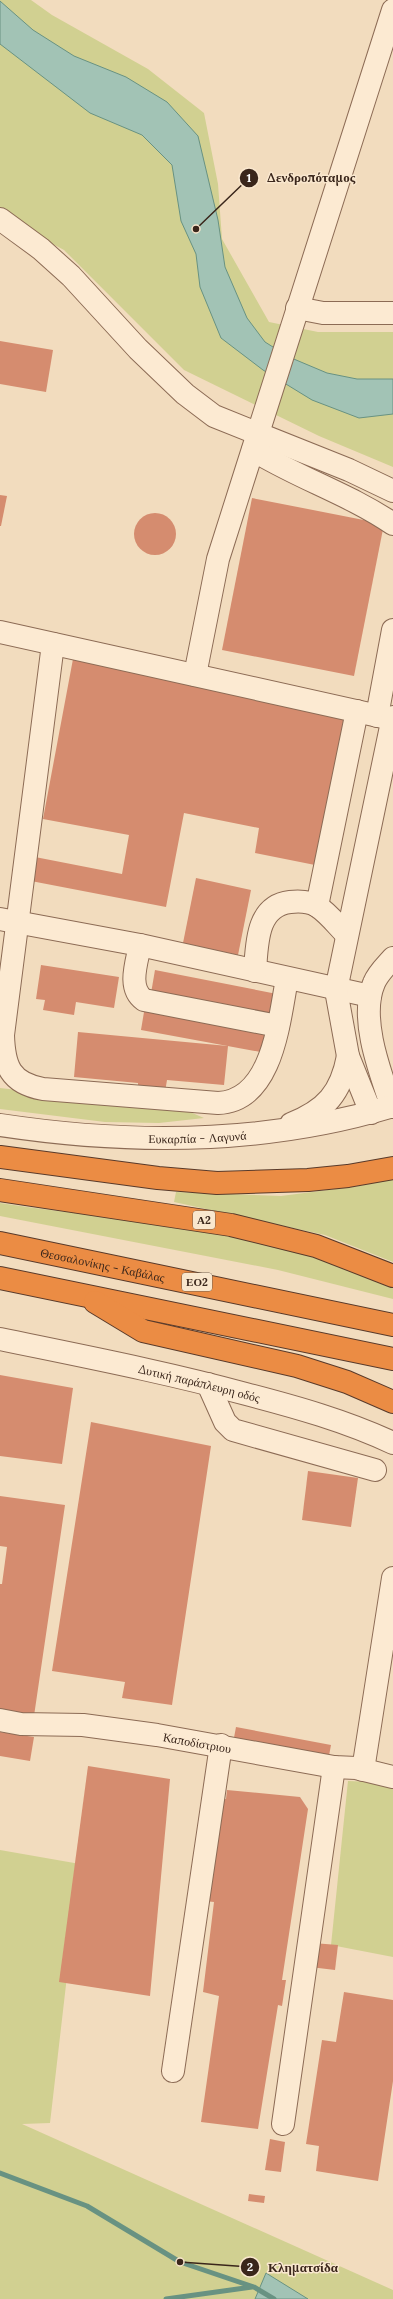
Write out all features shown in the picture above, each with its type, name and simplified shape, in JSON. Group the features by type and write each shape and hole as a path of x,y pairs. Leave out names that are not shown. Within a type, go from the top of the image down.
{"highway":[{"path":"0,1157 158,1178 217,1183 308,1180 348,1176 393,1168"},
{"name":"Α2","path":"0,1190 231,1225 316,1246 393,1276"},
{"name":"Θεσσαλονίκης - Καβάλας","path":"0,1243 393,1325"},
{"path":"0,1278 393,1359"},
{"path":"82,1294 143,1331 297,1366 347,1382 393,1402"}],"street":[{"path":"195,675 218,559 393,10"},
{"path":"0,219 41,249 71,276 138,349 185,394 214,416 256,441 349,470 393,491"},
{"path":"297,308 323,313 393,313"},
{"path":"256,441 273,462 330,489 393,524"},
{"path":"371,1113 348,1056 336,990 393,630"},
{"path":"0,632 380,716"},
{"path":"53,644 9,921 4,1053 8,1066 15,1078 24,1084 43,1089 227,1103 244,1095 258,1080 269,1060 278,1026 287,979"},
{"path":"317,906 380,716"},
{"path":"255,971 258,933 263,920 272,909 285,902 300,901 317,906 346,934"},
{"path":"9,921 140,945 336,990 370,996"},
{"path":"140,945 134,987 139,997 144,1000 278,1026"},
{"path":"392,1106 375,1056 370,1021 370,996 380,972 393,958"},
{"path":"267,1133 301,1120 325,1105 340,1086 348,1056"},
{"path":"375,1056 393,1072"},
{"name":"Ευκαρπία - Λαγυνά","path":"0,1125 139,1138 199,1138 267,1133 325,1125 392,1106"},
{"name":"Δυτική παράπλευρη οδός","path":"0,1339 208,1384 330,1417 393,1443"},
{"path":"208,1384 225,1422 233,1430 375,1470"},
{"path":"364,1770 393,1578"},
{"name":"Καποδίστριου","path":"0,1720 22,1724 83,1725 221,1745 334,1767 364,1770 393,1777"},
{"path":"173,2071 221,1745"},
{"path":"283,2124 334,1767"}],"shaded area":[{"path":"0,0 31,0 52,15 148,69 204,113 218,184 222,239 269,322 318,332 393,332 393,467 319,436 184,370 64,250 0,216"},
{"path":"0,1 33,30 74,56 126,77 167,102 198,136 218,220 225,267 247,318 265,342 289,357 327,373 357,379 393,379 393,414 359,418 312,400 263,370 221,338 200,287 196,254 181,221 172,165 142,135 90,113 0,44"},
{"path":"0,1088 183,1109 204,1118 159,1123 105,1122 0,1109"},
{"path":"393,1179 393,1262 325,1235 174,1202 176,1192 281,1196 359,1186"},
{"path":"0,1203 54,1211 162,1223 216,1231 259,1241 385,1280 393,1287 393,1299 278,1270 0,1216"},
{"path":"348,1781 375,1782 393,1786 393,1957 331,1945"},
{"path":"0,1850 80,1864 50,2123 22,2124 393,2290 393,2299 0,2299"},
{"path":"266,2273 308,2299 255,2299"}],"building":[{"path":"0,341 53,350 46,392 0,384"},
{"path":"0,495 7,496 1,526 0,526"},
{"path":"252,498 384,524 354,676 222,650"},
{"path":"155,513 170,519 176,534 170,549 155,555 140,549 134,534 140,519"},
{"path":"73,659 345,712 315,865 255,853 259,828 184,813 166,907 31,881 35,857 122,874 129,835 43,819"},
{"path":"196,878 251,890 238,955 183,943"},
{"path":"41,965 119,977 114,1008 76,1002 74,1015 43,1010 45,1000 36,999"},
{"path":"155,970 277,994 271,1023 150,999"},
{"path":"145,1006 270,1029 266,1053 141,1030"},
{"path":"78,1032 228,1046 224,1085 167,1080 165,1092 138,1090 138,1083 74,1077"},
{"path":"0,1375 73,1388 62,1464 0,1456"},
{"path":"91,1422 211,1446 172,1705 122,1698 125,1682 52,1671"},
{"path":"308,1471 358,1478 351,1527 302,1520"},
{"path":"0,1496 65,1505 34,1716 0,1711 0,1584 2,1584 7,1547 0,1546"},
{"path":"236,1727 331,1745 328,1761 233,1743"},
{"path":"0,1732 34,1737 30,1761 0,1756"},
{"path":"88,1766 170,1779 150,1996 59,1982"},
{"path":"227,1790 300,1797 308,1809 282,1980 286,1980 282,2006 278,2005 258,2129 201,2122 219,1996 203,1992 214,1902 204,1901 216,1798 226,1799"},
{"path":"313,1943 338,1945 335,1970 310,1967"},
{"path":"344,1992 393,2000 393,2081 378,2181 316,2171 319,2146 306,2144 322,2040 336,2042"},
{"path":"270,2139 285,2142 281,2172 265,2170"},
{"path":"249,2194 265,2196 264,2203 248,2201"}],"waterway":[{"path":"0,2173 87,2206 180,2262 254,2287 274,2299"},
{"path":"166,2299 252,2287"}],"place":[{"name":"Δενδροπόταμος","path":"196,229"},
{"name":"Κληματσίδα","path":"180,2262"}]}
